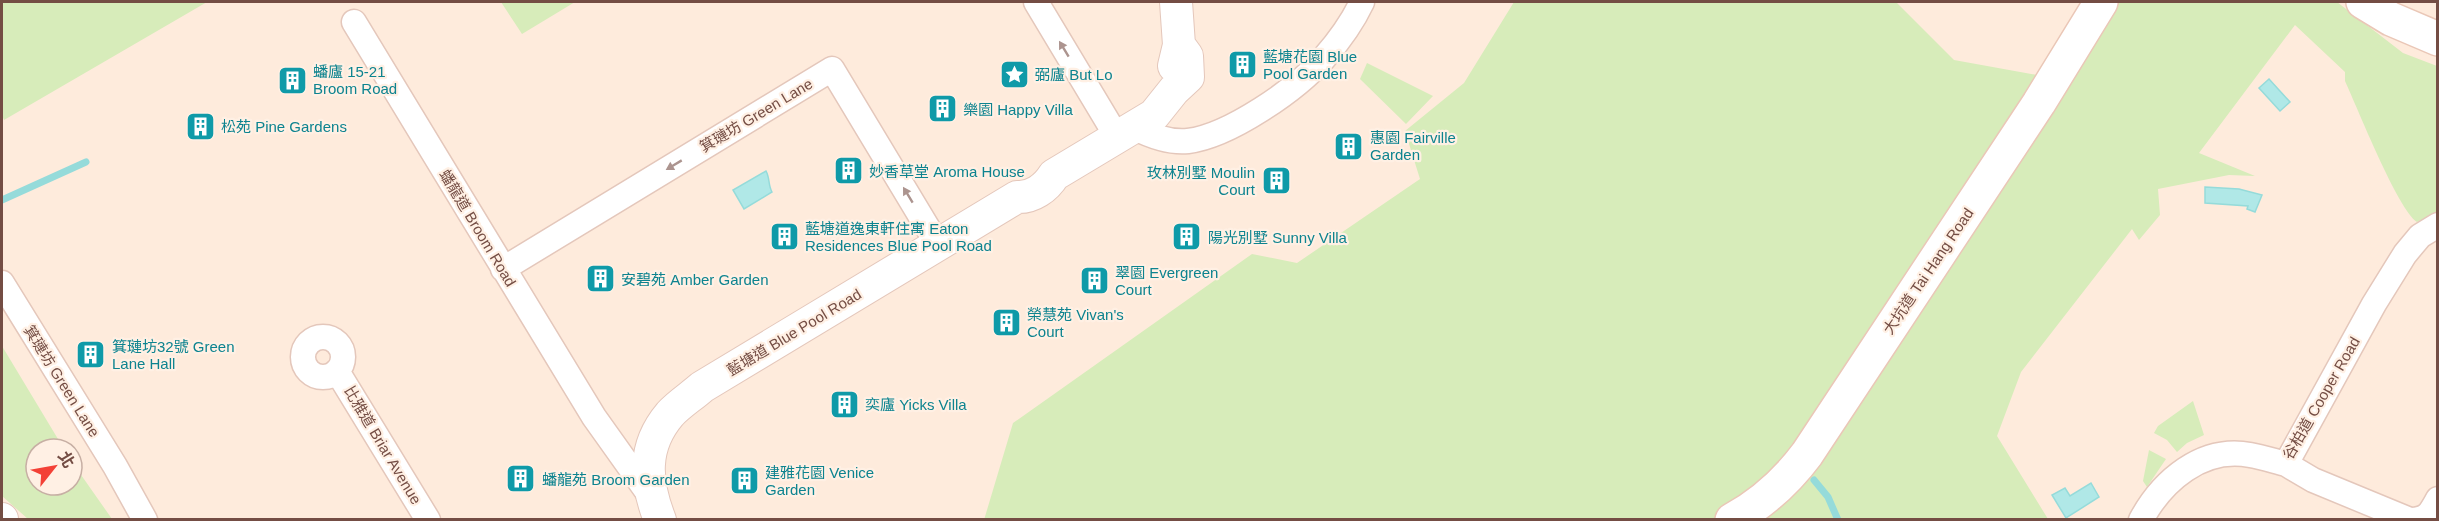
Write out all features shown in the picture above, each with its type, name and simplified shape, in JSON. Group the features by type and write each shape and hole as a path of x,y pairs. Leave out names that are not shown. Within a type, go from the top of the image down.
{"main road":[{"name":"大坑道 Tai Hang Road","path":"1732,519 1756,505 1781,485 1807,454 2039,103 2101,2"},
{"path":"2363,2 2391,19 2438,39"}],"street":[{"path":"1036,2 1126,133 1187,141 1223,130 1286,92 1323,59 1362,2"},
{"name":"藍塘道 Blue Pool Road","path":"656,508 649,452 654,439 670,414 702,387 938,245 987,227 1017,197 1027,197 1049,184 1054,175 1154,115 1188,77 1186,56 1179,45 1176,2"},
{"name":"蟠龍道 Broom Road","path":"354,22 503,269 605,433 656,508"},
{"name":"箕璉坊 Green Lane","path":"503,269 832,69 938,245"},
{"name":"谷柏道 Cooper Road","path":"2141,519 2162,489 2180,472 2206,458 2225,454 2248,454 2286,464 2374,304 2405,254 2420,236 2438,225"},
{"name":"箕璉坊 Green Lane","path":"2,283 126,478 145,519"},
{"name":"比雅道 Briar Avenue","path":"337,371 428,519"},
{"path":"605,433 649,452"},
{"path":"2286,464 2313,480 2411,519 2422,519 2429,515 2438,499"}],"green space":[{"path":"2,2 207,2 4,120 2,115"},
{"path":"501,2 575,2 522,34"},
{"path":"1514,2 1896,2 1954,60 2037,75 2095,2 2337,2 2403,53 2437,66 2437,213 2417,222 2409,214 2378,157 2345,81 2345,72 2295,25 2199,153 2255,176 2229,175 2158,189 2160,215 2139,240 2132,229 2021,372 1997,436 2048,519 984,520 1013,423 1252,254 1297,263 1420,179 1405,131 1464,83"},
{"path":"1367,63 1433,96 1406,124 1360,79"},
{"path":"2,346 57,437 24,437 24,497 84,497 84,479 112,519 28,519 2,496"},
{"path":"2193,401 2204,435 2187,443 2177,452 2167,440 2154,433 2158,426"},
{"path":"2149,450 2166,459 2147,487 2143,481"}],"water":[{"path":"2269,79 2290,102 2280,111 2259,88"},
{"path":"766,171 772,192 744,209 733,190"},
{"path":"2205,187 2239,189 2262,195 2255,212 2247,209 2248,206 2205,203"},
{"path":"2091,483 2099,497 2066,518 2052,495 2065,488 2070,496"}],"waterway":[{"path":"2,200 86,162"},
{"path":"1814,480 1828,497 1838,520"}],"place":[{"name":"藍塘花園 Blue Pool Garden","path":"1242,65"},
{"name":"弼廬 But Lo","path":"1014,74"},
{"name":"蟠廬 15-21 Broom Road","path":"292,80"},
{"name":"樂園 Happy Villa","path":"942,109"},
{"name":"松苑 Pine Gardens","path":"200,126"},
{"name":"惠園 Fairville Garden","path":"1349,146"},
{"name":"妙香草堂 Aroma House","path":"848,171"},
{"name":"玫林別墅 Moulin Court","path":"1276,181"},
{"name":"藍塘道逸東軒住寓 Eaton Residences Blue Pool Road","path":"784,237"},
{"name":"陽光別墅 Sunny Villa","path":"1187,237"},
{"name":"安碧苑 Amber Garden","path":"600,279"},
{"name":"翠園 Evergreen Court","path":"1094,281"},
{"name":"榮慧苑 Vivan's Court","path":"1006,323"},
{"name":"箕璉坊32號 Green Lane Hall","path":"91,355"},
{"name":"奕廬 Yicks Villa","path":"844,404"},
{"name":"蟠龍苑 Broom Garden","path":"521,479"},
{"name":"建雅花園 Venice Garden","path":"744,481"}]}
